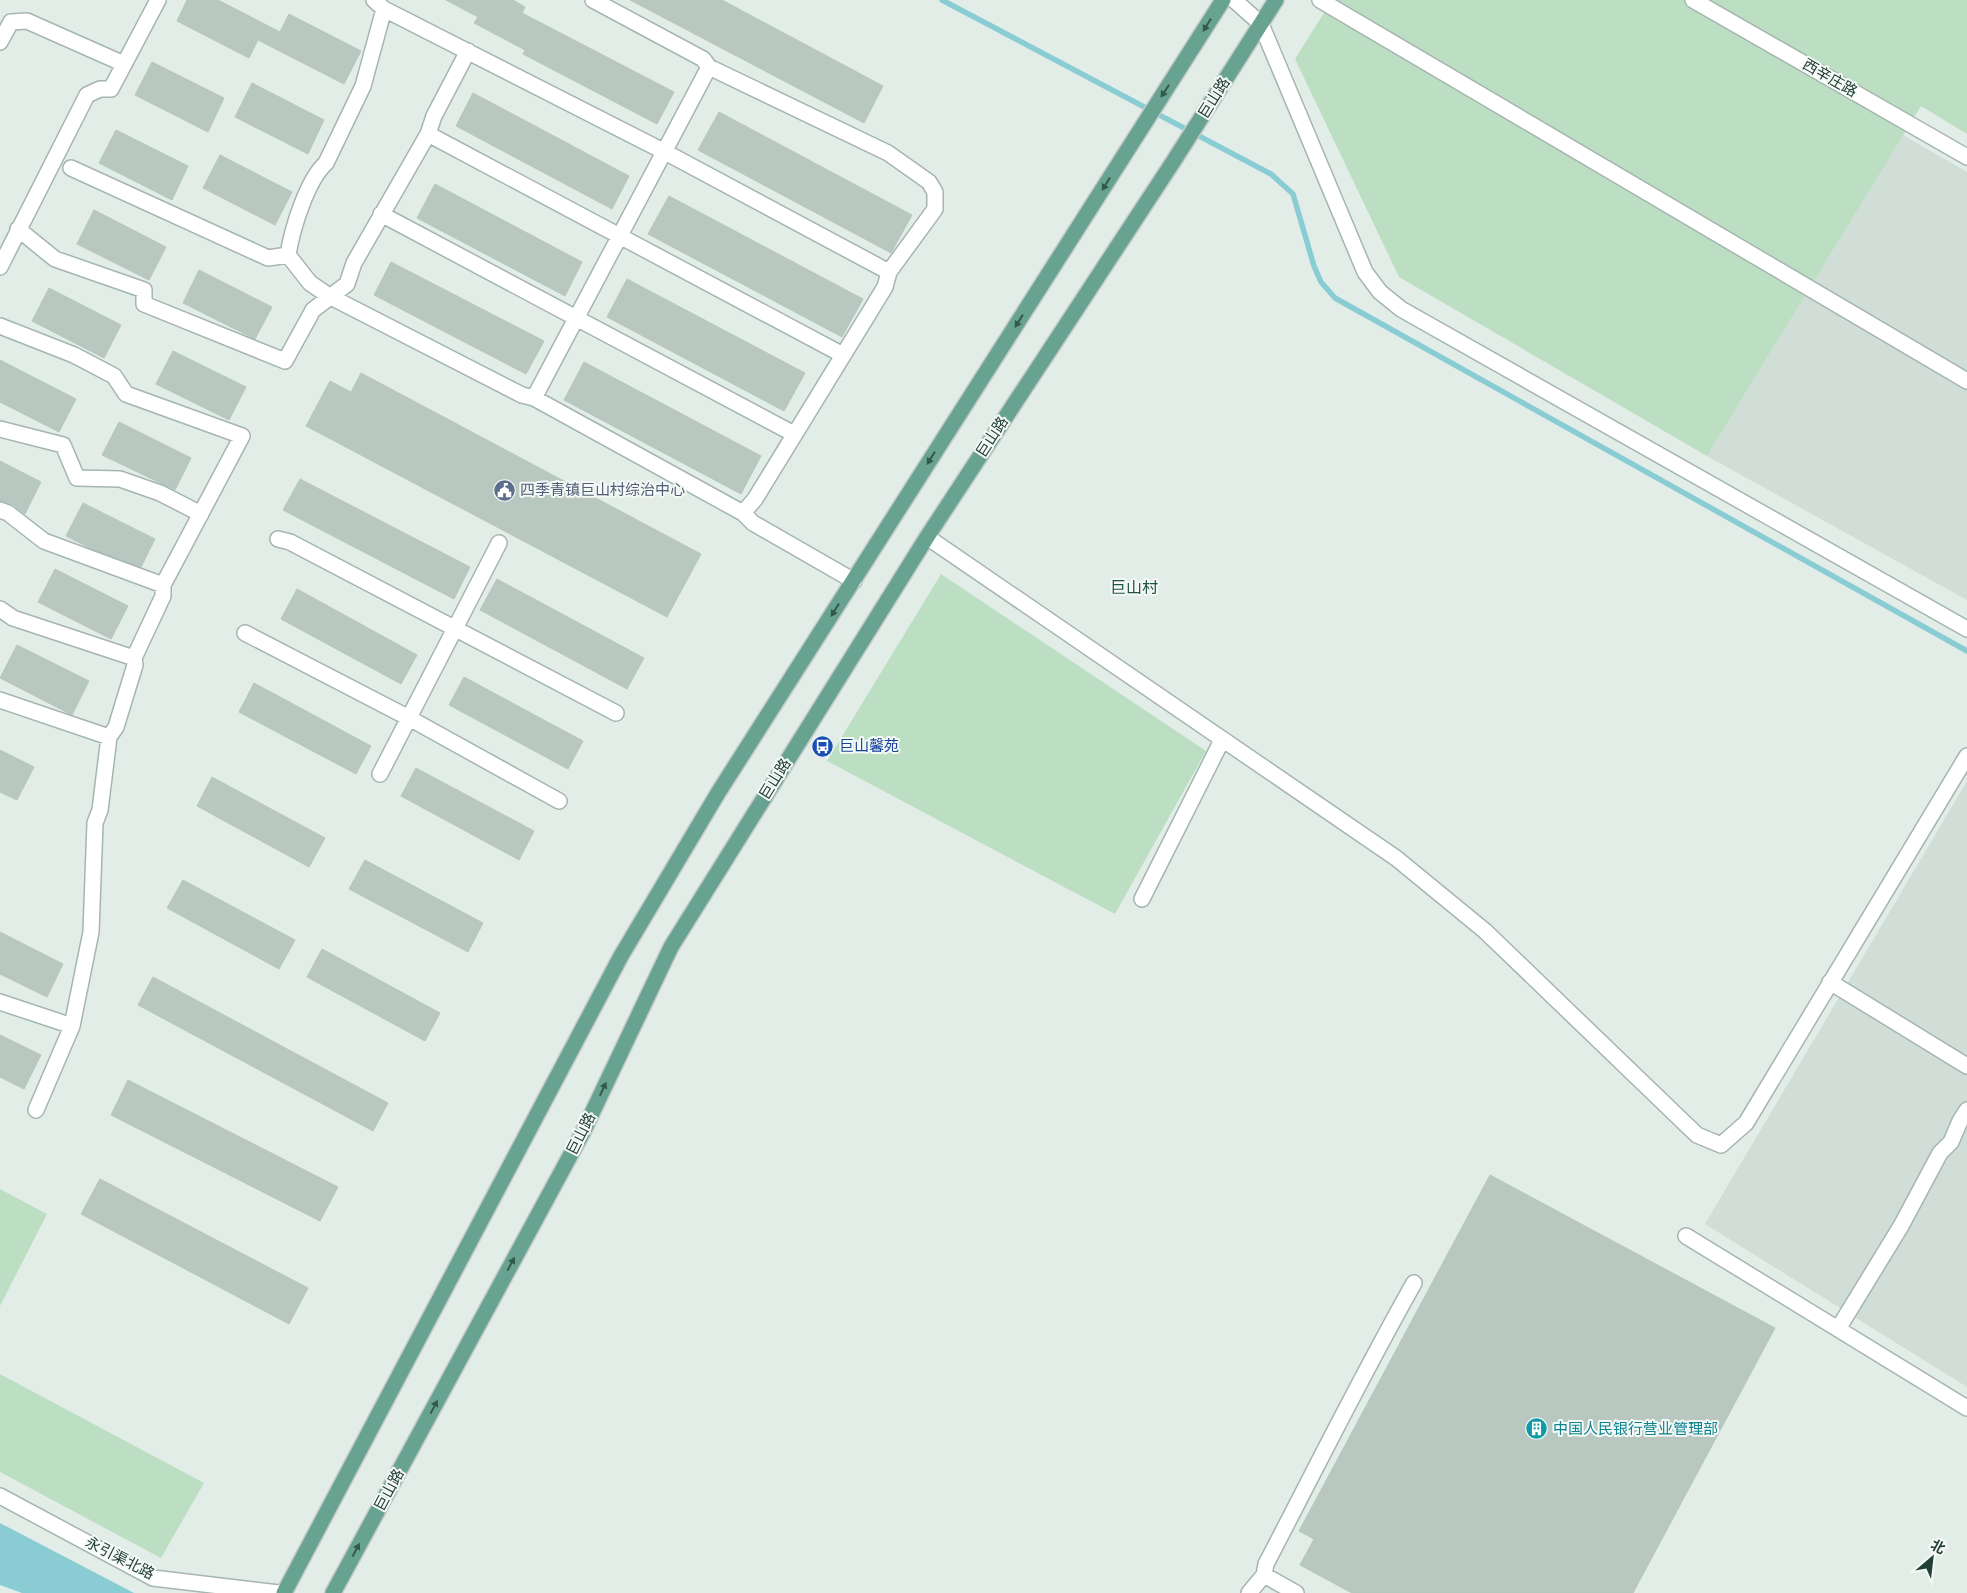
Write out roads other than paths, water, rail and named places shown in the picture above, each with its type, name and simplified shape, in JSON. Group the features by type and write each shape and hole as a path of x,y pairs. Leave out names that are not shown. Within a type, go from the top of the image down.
{"main road":[{"path":"284,1593 621,956 718,793 1223,0"},
{"name":"巨山路","path":"333,1593 583,1132 671,947 927,537 1173,162 1276,0"}],"street":[{"path":"0,267 88,95 100,89 111,89 158,0"},
{"path":"593,0 703,59 709,67 888,153 929,182 935,192 935,209 889,272 884,287 843,355 755,499 743,513"},
{"path":"1234,0 1261,24 1358,255 1366,272 1380,292 1401,309 1967,628"},
{"path":"1320,0 1967,381"},
{"name":"西辛庄路","path":"1692,0 1967,156"},
{"path":"854,580 753,523 743,513 534,398 522,396 329,296 310,283 288,255 292,233 317,171 326,162 363,86 379,4 665,152 889,272"},
{"path":"0,42 11,22 27,21 124,64"},
{"path":"18,229 55,259 144,290 144,304 285,361 313,310 347,284 354,263 428,134 434,116 468,51"},
{"path":"534,398 709,67"},
{"path":"428,134 843,355"},
{"path":"71,168 268,258 288,255"},
{"path":"381,214 794,434"},
{"path":"0,326 74,355 114,376 126,394 242,436 163,585 163,596 134,658 135,665 116,727 109,737 100,810 95,823 91,932 72,1026 36,1110"},
{"path":"0,429 63,445 77,478 120,479 160,493 201,514"},
{"path":"0,510 8,513 44,541 163,585"},
{"path":"927,537 1396,858 1485,931 1697,1136 1721,1145 1746,1123 1967,756"},
{"path":"278,539 290,542 616,713"},
{"path":"380,774 499,543"},
{"path":"0,609 13,618 134,658"},
{"path":"244,633 409,718 559,801"},
{"path":"0,700 109,737"},
{"path":"1142,899 1222,740"},
{"path":"1830,982 1967,1066"},
{"path":"0,1002 72,1026"},
{"path":"1838,1330 1901,1226 1940,1153 1951,1142 1967,1110"},
{"path":"1686,1236 1967,1408"},
{"path":"1250,1593 1264,1576 1266,1564 1338,1423 1414,1283"},
{"name":"永引渠北路","path":"0,1496 153,1578 279,1593"},
{"path":"1264,1576 1296,1593"}],"water":[{"path":"0,1523 134,1593 22,1593 0,1585"}],"waterway":[{"path":"942,0 1271,174 1293,194 1314,266 1321,282 1335,298 1967,651"}],"place":[{"name":"四季青镇巨山村综治中心","path":"504,490"},
{"name":"巨山馨苑","path":"823,746"},
{"name":"中国人民银行营业管理部","path":"1537,1429"}],"district":[{"name":"巨山村","path":"1134,587"}]}
